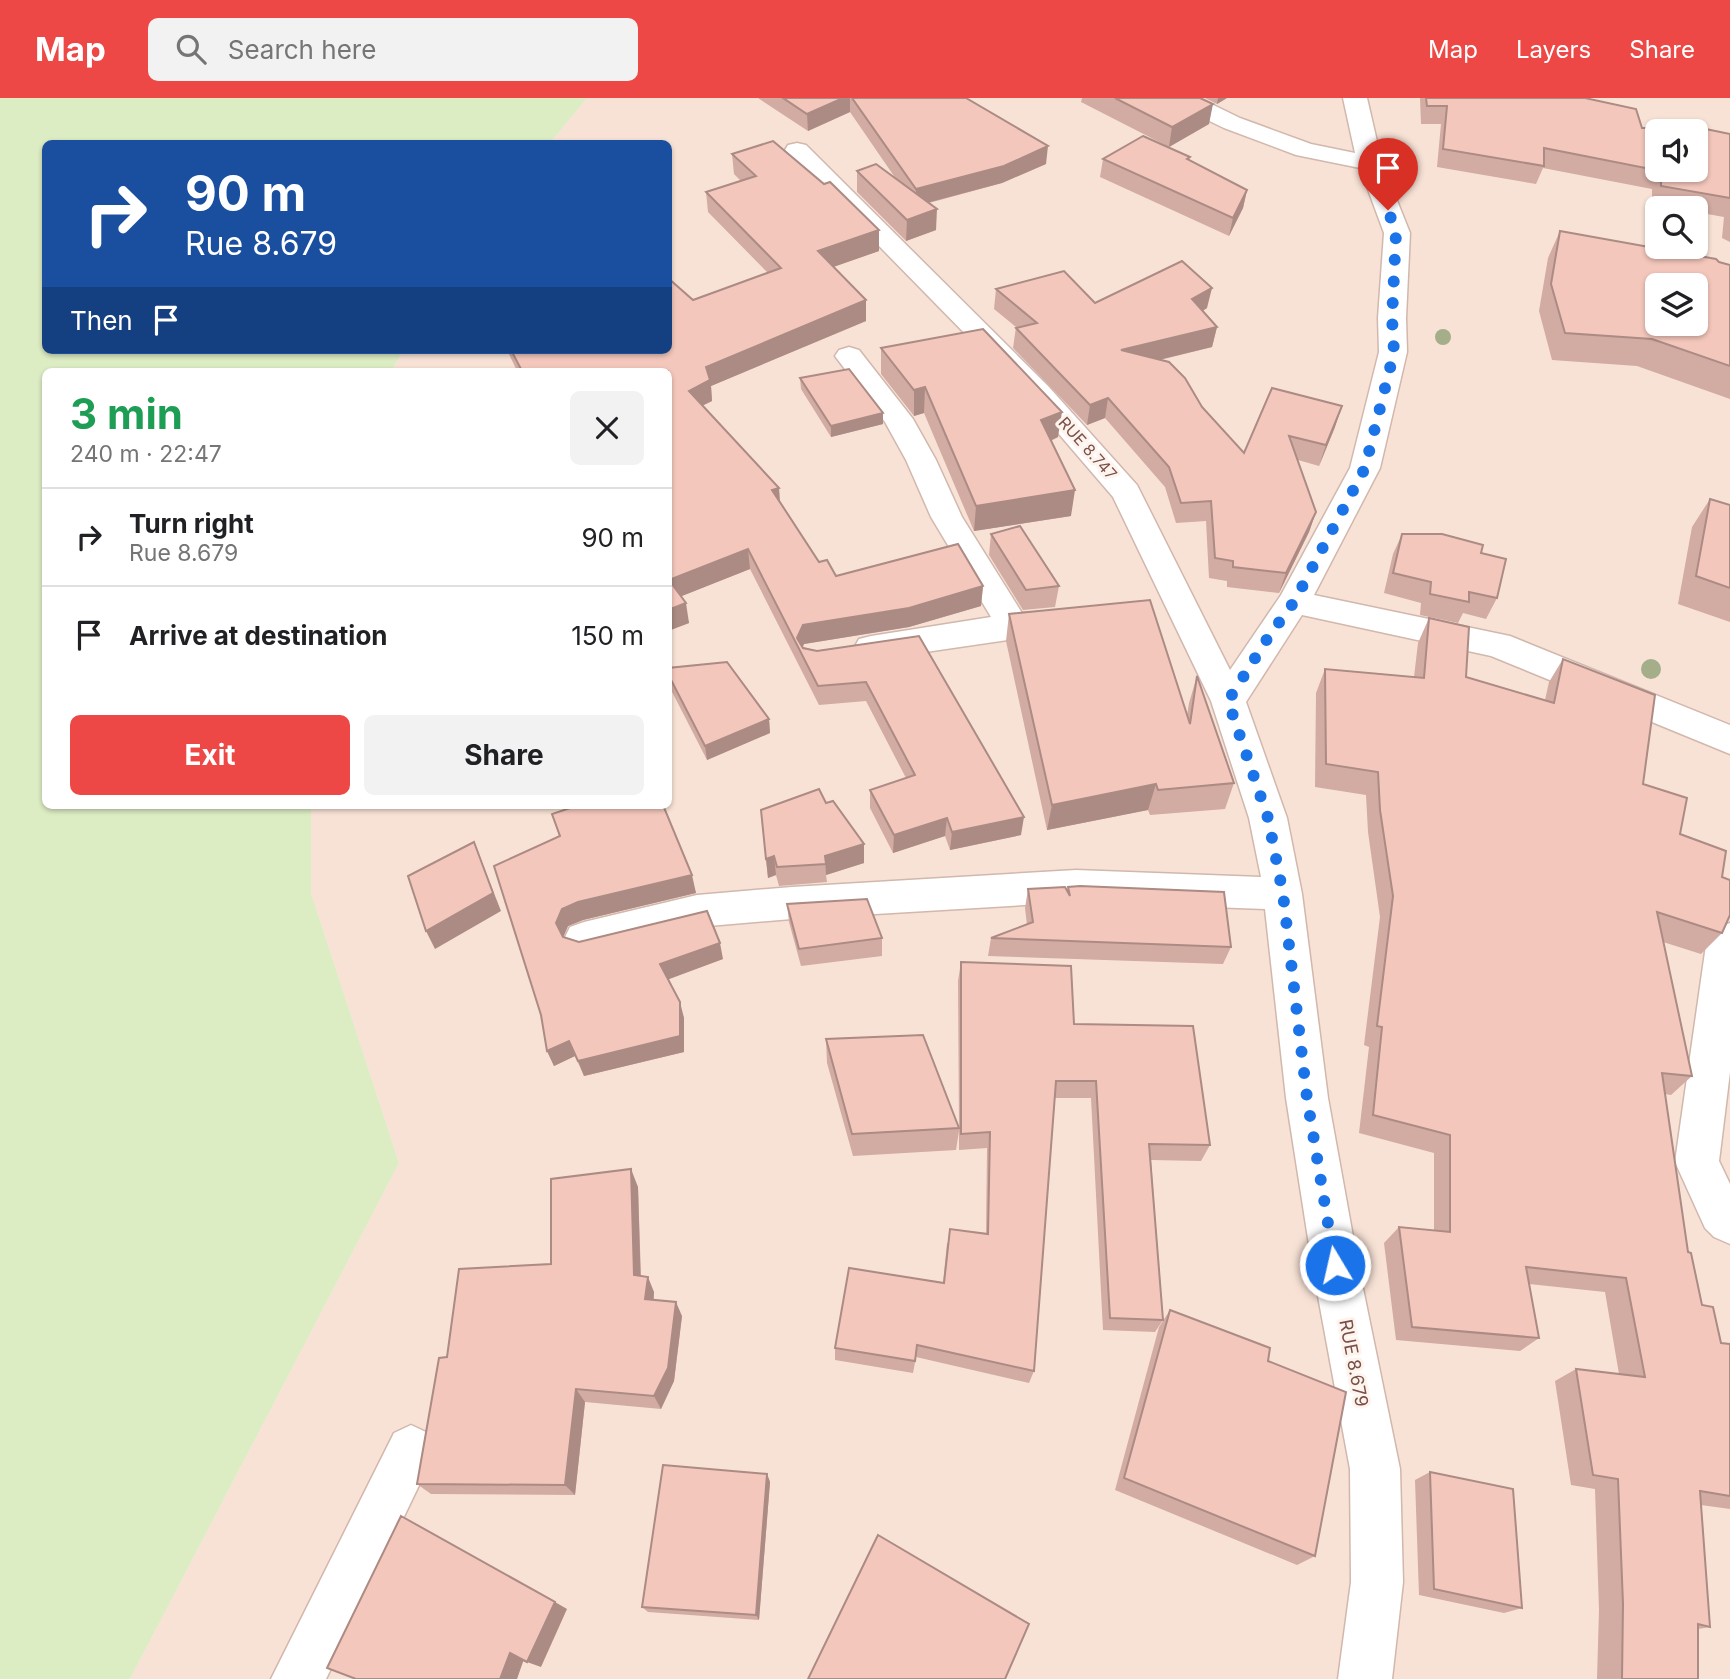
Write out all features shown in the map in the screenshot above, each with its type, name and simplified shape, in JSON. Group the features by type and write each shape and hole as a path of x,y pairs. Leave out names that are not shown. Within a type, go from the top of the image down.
{"street":[{"path":"1180,98 1232,123 1305,150 1370,163"},
{"path":"1228,701 1294,602 1365,468 1394,352 1392,318 1396,233 1370,163 1355,98"},
{"name":"RUE 8.747","path":"797,150 1038,392 1126,492 1169,611 1228,701"},
{"path":"849,356 898,419 947,517 1011,626"},
{"path":"1294,602 1498,645 1730,740"},
{"path":"845,652 1011,626 1090,619"},
{"name":"RUE 8.679","path":"1228,701 1268,818 1283,894 1307,1098 1335,1265 1375,1469 1377,1582 1365,1679"},
{"path":"584,939 697,911 805,902 1076,886 1283,894"},
{"path":"1730,940 1726,945 1697,1162 1721,1213 1730,1222"},
{"path":"298,1679 411,1450"}],"shaded area":[{"path":"587,98 1730,98 1730,1679 130,1679 399,1163 311,893 311,809 672,809 672,368 393,368 402,354 672,354 672,140 552,140"}],"green space":[{"path":"0,98 587,98 552,140 42,140 42,354 402,354 393,368 42,368 42,809 311,809 311,893 399,1163 130,1679 0,1679"}],"building":[{"path":"783,98 843,98 807,114"},
{"path":"852,98 966,98 1048,146 1004,166 916,189"},
{"path":"1115,98 1200,98 1213,104 1172,127"},
{"path":"1426,98 1585,98 1636,109 1642,128 1645,128 1645,168 1544,148 1544,166 1443,149 1447,106 1427,106"},
{"path":"1708,129 1730,134 1730,198 1661,186 1661,182 1708,182"},
{"path":"1143,136 1190,157 1187,159 1247,190 1233,218 1103,159"},
{"path":"773,141 824,184 830,182 879,230 818,251 866,300 706,367 710,380 689,391 779,488 772,490 819,562 827,560 836,576 958,544 983,586 909,608 803,625 797,638 803,648 817,651 919,636 1024,817 952,832 947,818 894,835 870,790 915,775 866,682 818,686 748,549 672,579 672,368 520,368 513,354 672,354 672,282 693,300 781,268 706,192 756,176 732,154"},
{"path":"876,164 937,209 907,220 857,171"},
{"path":"1560,231 1645,246 1645,259 1708,258 1730,265 1730,366 1652,339 1565,333 1551,284"},
{"path":"1182,261 1212,288 1192,299 1217,327 1121,350 1169,362 1185,378 1202,407 1244,453 1272,388 1342,406 1326,445 1289,436 1316,512 1286,573 1233,567 1233,561 1215,558 1211,501 1181,503 1169,467 1108,398 1090,405 1016,328 1037,323 996,289 1064,271 1095,303"},
{"path":"983,329 1062,412 1041,420 1075,490 976,506 925,387 914,390 881,348"},
{"path":"849,369 883,413 831,426 800,378"},
{"path":"1710,499 1730,505 1730,588 1696,576"},
{"path":"1020,526 1059,586 1026,590 991,534"},
{"path":"1402,534 1442,534 1483,545 1481,553 1506,559 1497,598 1469,592 1469,602 1430,594 1431,582 1393,573"},
{"path":"672,584 686,603 672,608"},
{"path":"1150,600 1190,724 1197,676 1234,783 1158,790 1156,784 1052,805 1009,614"},
{"path":"1429,618 1469,627 1466,677 1554,703 1563,659 1655,695 1643,784 1687,798 1680,834 1726,851 1722,877 1730,880 1730,915 1722,933 1657,912 1692,1076 1662,1073 1688,1252 1691,1253 1702,1305 1713,1307 1721,1343 1730,1344 1730,1496 1700,1491 1710,1627 1698,1624 1698,1679 1622,1679 1623,1604 1618,1479 1593,1475 1576,1369 1645,1377 1626,1278 1526,1267 1539,1338 1412,1327 1399,1227 1450,1232 1450,1135 1373,1115 1382,1027 1377,1026 1393,896 1380,810 1378,772 1326,764 1325,669 1424,678"},
{"path":"727,662 769,719 705,746 672,682 672,668"},
{"path":"819,789 826,803 833,801 864,844 825,856 826,864 777,867 774,856 766,859 761,810"},
{"path":"567,809 665,809 692,875 578,902 562,909 556,923 563,937 579,942 707,911 720,943 660,964 680,1002 680,1036 578,1061 569,1041 547,1051 541,1015 494,866 560,836 552,814"},
{"path":"474,842 493,893 426,931 408,876"},
{"path":"1065,887 1070,896 1068,887 1224,892 1231,947 991,938 1033,922 1028,889"},
{"path":"867,899 882,938 799,949 787,904"},
{"path":"961,962 1071,966 1074,1024 1193,1026 1210,1145 1149,1144 1163,1320 1110,1318 1096,1081 1056,1081 1034,1371 917,1345 915,1361 835,1348 849,1268 944,1283 950,1229 988,1234 990,1132 961,1134"},
{"path":"923,1035 959,1128 852,1134 826,1039"},
{"path":"631,1169 634,1275 648,1277 645,1299 676,1302 668,1368 654,1396 576,1389 565,1485 417,1484 439,1358 447,1357 459,1269 551,1264 551,1179"},
{"path":"1170,1310 1270,1348 1268,1361 1346,1392 1315,1556 1124,1478"},
{"path":"663,1465 767,1474 756,1615 642,1607"},
{"path":"1430,1472 1513,1489 1522,1608 1434,1589"},
{"path":"401,1516 555,1602 527,1662 510,1653 500,1679 356,1679 327,1668"},
{"path":"878,1535 1029,1624 1005,1679 808,1679"}],"route":[{"path":"1335,1265 1307,1098 1283,894 1268,818 1228,701 1294,602 1365,468 1394,352 1392,318 1396,233 1388,210"}]}
